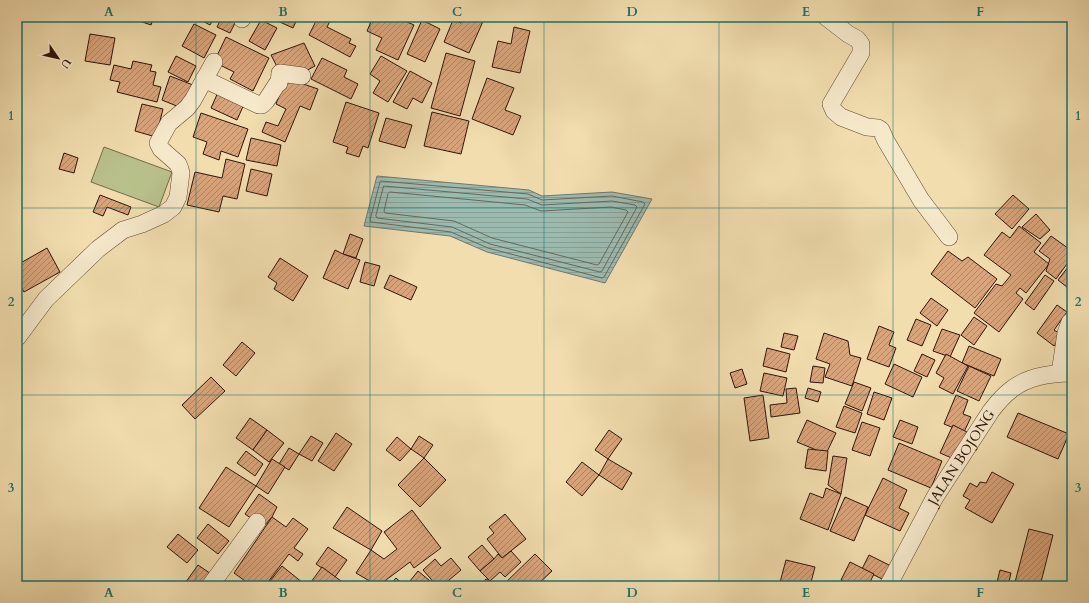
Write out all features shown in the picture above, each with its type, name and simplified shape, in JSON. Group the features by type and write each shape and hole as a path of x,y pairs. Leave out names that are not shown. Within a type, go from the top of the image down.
{"street":[{"path":"826,17 857,39 861,44 861,53 831,104 832,108 841,117 867,127 878,128 881,130 889,147 921,200 949,237"},
{"path":"17,338 46,299 98,249 123,230 142,224 164,214 173,207 178,198 181,173 178,164 161,149 158,143 169,123 187,108 193,100 214,62"},
{"path":"204,79 259,105 262,105 279,83 280,73 302,76"},
{"path":"1066,373 1066,333 1070,322"},
{"name":"JALAN BOJONG","path":"888,586 935,497 1000,399 1014,388 1033,378 1066,373"},
{"path":"210,586 257,522"}],"green space":[{"path":"104,147 172,172 159,207 91,182"}],"water":[{"path":"377,176 529,190 542,196 612,192 652,199 605,283 487,252 450,236 364,226"}],"building":[{"path":"128,17 154,17 151,25"},
{"path":"195,17 222,17 220,21 214,18 210,25"},
{"path":"222,17 238,17 230,33 217,27"},
{"path":"271,17 298,17 293,28"},
{"path":"318,17 332,17 327,27 351,39 349,43 356,46 350,57 309,35"},
{"path":"373,17 396,17 414,25 398,60 376,50 382,38 367,31"},
{"path":"402,17 413,17 410,21"},
{"path":"464,17 479,17 484,19 469,53 444,42 453,20 461,23"},
{"path":"261,20 277,28 265,50 249,41"},
{"path":"422,20 440,29 425,62 407,54"},
{"path":"194,24 216,35 204,58 182,46"},
{"path":"514,27 530,31 520,73 492,67 498,41 511,44"},
{"path":"90,34 115,38 110,65 85,61"},
{"path":"226,37 269,58 253,91 230,79 234,72 214,62"},
{"path":"304,43 315,66 285,82 271,55"},
{"path":"446,53 475,61 460,116 431,108"},
{"path":"176,56 196,66 188,82 168,72"},
{"path":"381,56 407,71 388,102 373,93 380,81 370,74"},
{"path":"322,58 347,70 344,77 358,84 351,99 311,79"},
{"path":"133,61 152,65 150,71 156,72 153,85 161,87 157,102 117,92 120,82 110,80 114,65 131,69"},
{"path":"410,71 432,83 422,103 413,98 407,109 393,102"},
{"path":"170,76 193,85 184,109 162,100"},
{"path":"286,78 318,89 310,110 300,106 285,142 262,132 266,122 278,126 286,109 276,104"},
{"path":"487,78 514,88 505,110 521,116 513,135 472,119"},
{"path":"219,90 245,102 237,120 211,108"},
{"path":"346,102 379,113 368,148 363,146 359,157 346,153 348,147 333,142"},
{"path":"142,104 163,109 156,137 135,131"},
{"path":"432,112 469,121 461,154 424,146"},
{"path":"201,113 248,129 238,157 221,151 219,160 203,154 207,142 193,137"},
{"path":"386,118 412,125 405,148 379,141"},
{"path":"251,138 281,145 277,166 246,160"},
{"path":"64,153 78,158 74,173 59,169"},
{"path":"226,159 245,164 237,199 223,196 219,212 187,205 195,172 222,178"},
{"path":"251,169 272,174 267,196 246,191"},
{"path":"100,195 131,207 128,215 107,207 103,216 93,212"},
{"path":"1013,195 1029,209 1012,229 995,214"},
{"path":"1036,214 1050,230 1040,239 1022,227"},
{"path":"1019,226 1041,243 1034,252 1049,264 1026,293 1020,288 1016,293 1023,299 999,332 974,313 996,284 1002,286 1011,275 984,255 1002,232 1010,238"},
{"path":"350,234 363,239 356,258 343,254"},
{"path":"1051,236 1072,251 1072,257 1056,279 1046,271 1050,259 1039,251"},
{"path":"47,248 60,272 24,292 17,280 17,265"},
{"path":"335,250 360,260 348,289 323,278"},
{"path":"948,251 962,261 968,257 997,279 975,308 931,274"},
{"path":"280,258 308,276 293,301 274,289 277,283 268,277"},
{"path":"365,262 380,266 374,286 360,282"},
{"path":"1072,262 1072,291 1058,280"},
{"path":"390,275 417,287 411,300 384,288"},
{"path":"1045,275 1054,281 1034,310 1025,303"},
{"path":"931,298 948,310 937,326 920,313"},
{"path":"1057,305 1067,312 1054,330 1062,335 1054,346 1037,333"},
{"path":"974,317 987,326 974,345 961,335"},
{"path":"916,319 931,325 922,346 907,340"},
{"path":"879,326 894,332 889,345 896,348 889,367 867,359"},
{"path":"942,329 960,335 950,357 933,351"},
{"path":"784,333 798,336 794,350 781,347"},
{"path":"824,333 848,341 850,355 861,358 852,386 825,377 830,364 816,359"},
{"path":"242,342 255,353 236,376 223,365"},
{"path":"969,346 1001,359 994,376 962,363"},
{"path":"767,348 790,354 786,372 763,366"},
{"path":"922,354 935,360 927,377 914,371"},
{"path":"946,354 968,366 953,394 939,387 944,378 936,373"},
{"path":"894,364 922,377 913,397 885,384"},
{"path":"813,366 825,368 823,383 810,382"},
{"path":"969,366 991,376 979,401 957,391"},
{"path":"742,369 747,384 735,388 730,373"},
{"path":"764,373 787,378 783,396 760,391"},
{"path":"211,377 225,391 195,419 182,405"},
{"path":"854,382 871,388 862,411 845,404"},
{"path":"796,388 800,413 771,417 770,405 787,403 786,389"},
{"path":"808,388 821,392 818,402 805,398"},
{"path":"874,392 892,398 884,420 867,414"},
{"path":"763,395 769,438 750,441 744,398"},
{"path":"956,395 968,400 963,414 971,417 964,432 944,424"},
{"path":"844,406 862,413 855,433 836,427"},
{"path":"1018,413 1069,434 1058,459 1007,437"},
{"path":"250,418 267,430 253,450 236,438"},
{"path":"807,420 836,433 826,454 797,442"},
{"path":"900,420 918,427 912,444 893,437"},
{"path":"862,422 880,428 870,456 852,450"},
{"path":"953,425 967,432 954,459 940,453"},
{"path":"267,430 284,443 269,462 253,450"},
{"path":"609,430 622,439 608,459 595,450"},
{"path":"336,433 352,444 334,471 318,461"},
{"path":"311,436 323,443 312,461 299,454"},
{"path":"419,436 433,445 424,458 411,449"},
{"path":"397,437 411,449 400,461 386,450"},
{"path":"899,443 942,461 931,488 888,470"},
{"path":"289,448 299,454 289,470 279,464"},
{"path":"808,449 828,451 826,471 805,468"},
{"path":"246,451 263,464 255,476 237,463"},
{"path":"833,456 847,458 841,494 828,485"},
{"path":"424,458 446,480 420,507 398,485"},
{"path":"272,459 285,467 268,494 256,486"},
{"path":"608,459 632,473 622,490 599,475"},
{"path":"582,462 599,475 582,496 566,482"},
{"path":"226,467 256,486 229,527 199,508"},
{"path":"992,472 1014,484 992,523 965,508 970,500 963,496 970,483 977,487 980,482 986,483"},
{"path":"883,478 907,490 899,508 909,513 900,531 865,515"},
{"path":"826,488 841,494 828,530 800,519 810,493 823,498"},
{"path":"259,494 277,507 272,517 263,527 245,514"},
{"path":"845,497 868,507 854,541 830,531"},
{"path":"347,507 382,531 371,550 333,528"},
{"path":"412,510 441,548 414,568 410,562 378,586 356,573 371,550 384,559 397,549 384,532"},
{"path":"505,514 526,539 502,558 487,539 494,533 489,527"},
{"path":"272,517 286,527 293,518 308,529 294,548 303,554 298,561 289,554 265,586 252,586 234,573"},
{"path":"208,524 229,541 218,554 197,538"},
{"path":"1029,529 1053,535 1040,586 1014,586"},
{"path":"178,534 198,550 187,563 167,547"},
{"path":"482,545 494,559 480,571 468,557"},
{"path":"328,547 347,560 335,577 316,564"},
{"path":"511,551 521,562 505,577 500,572 490,581 480,571 498,554 502,558"},
{"path":"535,554 552,571 536,586 502,586"},
{"path":"869,555 891,566 884,580 862,569"},
{"path":"451,558 461,570 442,586 437,586 423,570 435,559 441,566"},
{"path":"786,560 815,567 810,586 779,586"},
{"path":"850,562 874,574 868,586 853,586 841,580"},
{"path":"198,565 217,578 206,586 183,586"},
{"path":"282,566 303,583 301,586 266,586"},
{"path":"322,567 345,584 343,586 308,586"},
{"path":"1000,570 1011,573 1008,586 996,586"},
{"path":"418,571 436,586 406,586"},
{"path":"396,578 405,586 389,586"},
{"path":"486,579 490,581 494,586 480,586"},
{"path":"224,580 232,586 219,586"}]}
